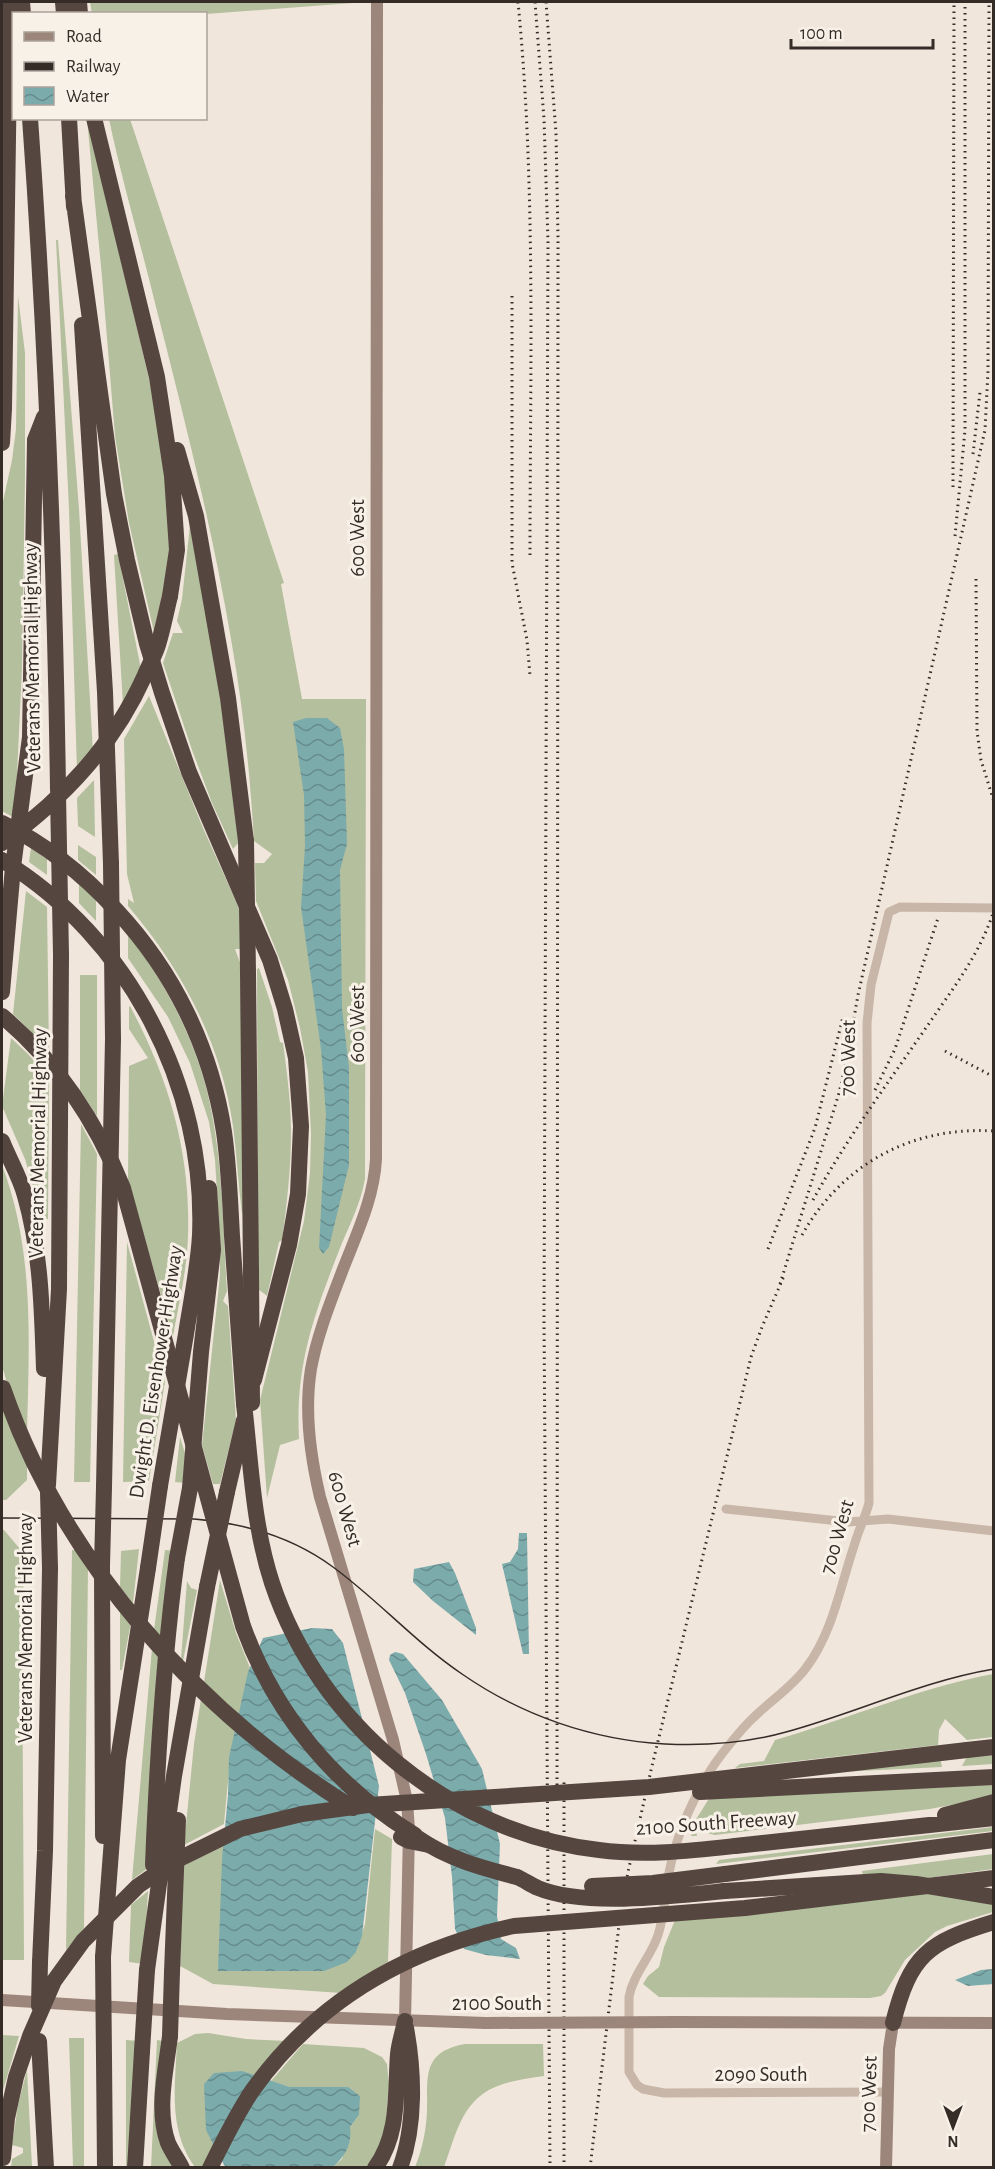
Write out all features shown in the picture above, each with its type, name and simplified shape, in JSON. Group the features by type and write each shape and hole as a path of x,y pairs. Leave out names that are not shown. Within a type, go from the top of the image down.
{"highway":[{"path":"2,443 10,2"},
{"name":"Veterans Memorial Highway","path":"30,120 47,408 55,628 61,955 59,1289 48,1460 50,1568 39,2041 46,2168"},
{"path":"69,120 99,573 111,864 113,1039 102,1566 105,2168"},
{"path":"94,120 156,377 196,516 228,698 246,841 248,972 243,1273"},
{"path":"73,196 114,494 139,614 162,693 189,772 276,976 290,1025 298,1076 302,1143 294,1220 227,1492 186,1699 150,1941 135,2168"},
{"path":"2,843 36,819 92,762 134,700 158,647 170,596 177,550 172,476 156,377"},
{"path":"2,992 13,867 30,737 35,440 47,408"},
{"path":"2,823 52,853 97,890 146,944 183,1003 208,1065 221,1114 243,1273"},
{"name":"Dwight D. Eisenhower Highway","path":"2,860 56,900 95,938 136,994 153,1023 173,1069 186,1110 197,1176 200,1235 194,1286 160,1486 118,1760 103,1957"},
{"path":"2,1016 42,1053 74,1094 101,1139 119,1180 137,1237 243,1626 263,1672 293,1723 329,1767 374,1808 429,1845 466,1862 517,1877 576,1886 653,1883 993,1840"},
{"path":"150,1941 160,1732 168,1624 190,1488 201,1352 213,1250 212,1213 203,1148 186,1110"},
{"path":"2,1141 25,1193 37,1248 42,1292 48,1460"},
{"name":"2100 South Freeway","path":"243,1273 252,1475 263,1550 275,1589 295,1636 316,1672 341,1707 371,1740 407,1772 493,1822 551,1841 599,1851 639,1853 686,1851 993,1818"},
{"path":"2,1385 26,1447 65,1518 109,1583 164,1650 212,1699 284,1761 340,1800 388,1829 409,1841 429,1845"},
{"path":"182,2168 169,2145 164,2126 163,2102 170,2036 177,1832 183,1770 186,1699"},
{"path":"3,2163 6,2126 14,2085 30,2036 54,1981 83,1941 138,1886 156,1872 240,1828 302,1814 368,1805 649,1787 993,1747"},
{"path":"538,1793 631,1795 993,1776"},
{"path":"833,1837 960,1812 993,1802"},
{"path":"517,1877 539,1888 571,1896 596,1898 678,1896 881,1881 916,1884 993,1897"},
{"path":"210,2168 252,2092 279,2056 326,2012 364,1984 434,1948 477,1934 514,1926 746,1908 993,1878"},
{"path":"893,2023 902,1988 911,1970 923,1955 951,1936 993,1922"},
{"path":"375,2168 384,2156 395,2120 399,2051 405,2021"},
{"path":"400,2168 411,2125 411,2054 405,2021"}],"street":[{"name":"600 West","path":"377,2 376,1159 373,1187 366,1211 328,1309 311,1368 308,1420 311,1458 320,1497 393,1740 407,1801 409,1830 405,2021"},
{"name":"700 West","path":"637,2085 629,2072 631,1987 655,1946 670,1867 685,1819 711,1769 752,1719 789,1687 816,1653 842,1591 854,1544 865,1521 869,1503 867,1023 871,985 889,912 900,907 993,908"},
{"path":"726,1509 838,1522 888,1519 993,1531"},
{"name":"2100 South","path":"2,2000 227,2014 486,2023 993,2023"},
{"name":"700 West","path":"886,2168 887,2092 893,2023"},
{"name":"2090 South","path":"637,2085 657,2093 887,2092"}],"green space":[{"path":"90,2 353,3 207,14 207,12 92,12"},
{"path":"87,120 166,450 170,559 154,632 129,523 115,436"},
{"path":"109,120 130,120 284,583 281,584 302,699 366,699 365,1179 358,1204 323,1292 309,1338 300,1386 299,1439 280,1445 267,1498 260,1400 304,1221 310,1173 308,1072 288,980 256,901 255,863 264,863 272,854 254,841 239,689 215,555 186,428"},
{"path":"56,240 58,240 79,509 93,752 77,771 69,509"},
{"path":"18,296 25,353 25,479 22,668 15,818 2,811 2,506 16,429"},
{"path":"190,525 209,595 240,841 233,849 212,803 192,750 163,663 173,633 183,633 177,621 182,599"},
{"path":"118,554 141,669 123,705 114,555"},
{"path":"149,696 203,828 243,917 243,949 235,949 243,971 244,1213 242,1213 233,1126 227,1095 209,1037 182,981 166,955 128,906 128,899 134,903 127,874 124,739"},
{"path":"94,780 95,837 78,826 77,798"},
{"path":"78,845 96,857 96,875 78,860"},
{"path":"31,848 47,859 47,875 29,862"},
{"path":"79,884 96,900 96,921 79,903"},
{"path":"26,891 47,907 49,1050 13,1014"},
{"path":"128,933 169,996 191,1042 207,1089 212,1114 222,1202 227,1291 223,1301 228,1306 236,1420 220,1484 213,1484 202,1445 220,1275 215,1160 209,1122 190,1063 168,1017 128,958"},
{"path":"259,968 272,1007 280,1042 283,1043 291,1121 287,1200 282,1240 279,1242 267,1296 258,1289 257,969"},
{"path":"80,975 97,975 97,1116 80,1090"},
{"path":"130,1006 144,1033 166,1089 175,1117 186,1175 187,1249 173,1336 128,1181 129,1066 148,1058 129,1029"},
{"path":"11,1038 49,1078 48,1219 43,1219 25,1159 2,1106"},
{"path":"81,1124 97,1154 90,1482 74,1482"},
{"path":"2,1165 13,1198 25,1264 29,1332 27,1434 12,1399 2,1366"},
{"path":"127,1242 165,1382 149,1481 123,1482"},
{"path":"2,1408 27,1465 27,1480 6,1500 2,1500"},
{"path":"180,1437 188,1463 185,1483 175,1482"},
{"path":"2,1530 20,1549 25,1549 22,1622 24,1960 2,1960"},
{"path":"139,1549 133,1603 120,1587 121,1551"},
{"path":"72,1550 76,1550 88,1566 84,1928 66,1950"},
{"path":"165,1550 177,1551 166,1644 154,1630"},
{"path":"220,1580 236,1633 250,1668 239,1716 204,1682"},
{"path":"187,1581 191,1588 197,1590 183,1661 181,1659"},
{"path":"120,1608 131,1622 122,1670 120,1670"},
{"path":"152,1648 165,1661 148,1868 132,1880"},
{"path":"993,1674 993,1737 967,1740 945,1719 939,1730 938,1745 735,1768 740,1764 764,1761 775,1740 910,1695"},
{"path":"201,1699 236,1730 224,1824 184,1845 194,1744"},
{"path":"993,1751 993,1764 962,1766 969,1753"},
{"path":"940,1757 942,1767 819,1773"},
{"path":"993,1783 993,1797 930,1809 715,1835 696,1830 697,1836 691,1836 695,1821 710,1797"},
{"path":"993,1827 993,1831 716,1864 719,1860"},
{"path":"375,1829 392,1839 388,1962 341,1993 213,1984 180,1966 183,1866 223,1845 356,1952 365,1924"},
{"path":"993,1854 993,1869 921,1879 863,1876 862,1871"},
{"path":"148,1891 144,1964 129,1962 131,1905"},
{"path":"924,1891 993,1904 993,1912 935,1932 905,1960 881,1996 870,1998 659,1997 643,1984 648,1976 659,1967 675,1920"},
{"path":"208,2033 246,2039 287,2041 216,2149 208,2167 195,2167 186,2153 177,2123 175,2092 177,2043 195,2034"},
{"path":"2,2035 19,2036 2,2094"},
{"path":"69,2038 84,2038 84,2167 73,2167"},
{"path":"126,2040 138,2041 132,2168 126,2167"},
{"path":"157,2040 163,2041 160,2107 178,2167 151,2168"},
{"path":"303,2044 364,2048 382,2057 387,2064 389,2084 385,2133 369,2167 333,2167 342,2159 350,2127 359,2115 348,2087 290,2087 271,2081"},
{"path":"465,2044 543,2044 544,2076 518,2080 489,2090 478,2098 463,2117 444,2167 415,2167 426,2126 430,2068 441,2053"},
{"path":"27,2070 32,2167 11,2168 12,2159 23,2153 23,2148 12,2145 18,2105"}],"water":[{"path":"306,718 327,718 340,728 344,749 347,844 340,870 342,1008 349,1068 349,1165 329,1247 323,1254 319,1248 326,1115 321,1049 301,907 305,846 304,795 293,722"},
{"path":"519,1533 527,1533 529,1654 523,1654 502,1564 510,1562 518,1549"},
{"path":"449,1562 476,1628 476,1635 413,1582 414,1569"},
{"path":"312,1628 332,1629 343,1643 379,1786 362,1936 356,1952 347,1962 324,1971 218,1971 229,1757 248,1672 263,1638"},
{"path":"395,1652 403,1654 442,1700 482,1769 500,1844 497,1916 501,1939 516,1948 520,1959 486,1955 464,1949 455,1929 445,1818 405,1693 389,1660 390,1655"},
{"path":"993,1969 993,1984 968,1986 955,1980 981,1970"},
{"path":"242,2071 290,2087 348,2087 360,2096 359,2115 350,2127 349,2144 338,2163 333,2167 227,2167 224,2165 206,2130 204,2084 214,2073"}],"tram line":[{"path":"2,1518 194,1519 231,1524 267,1533 301,1547 333,1567 445,1662 508,1702 558,1723 638,1742 680,1745 711,1744 771,1736 941,1681 994,1669"}],"railway":[{"path":"518,2 524,71 530,210 530,557"},
{"path":"535,2 544,119 548,241 544,1319 550,2168"},
{"path":"546,2 556,133 558,238 557,1792"},
{"path":"953,487 954,2"},
{"path":"955,536 965,430 965,2"},
{"path":"780,1284 846,1064 858,995 985,430 988,371 989,2"},
{"path":"512,296 512,563 527,640 530,676"},
{"path":"973,454 980,392"},
{"path":"976,579 977,731 981,760 994,802"},
{"path":"813,1200 854,1132 966,969 982,940 994,910"},
{"path":"875,1090 895,1049 938,918"},
{"path":"768,1249 815,1128 843,1017"},
{"path":"945,1051 994,1077"},
{"path":"802,1235 818,1210 837,1188 882,1154 935,1135 964,1131 994,1131"},
{"path":"590,2168 619,1925 628,1872 751,1357 784,1276"},
{"path":"564,1781 564,2168"}]}
